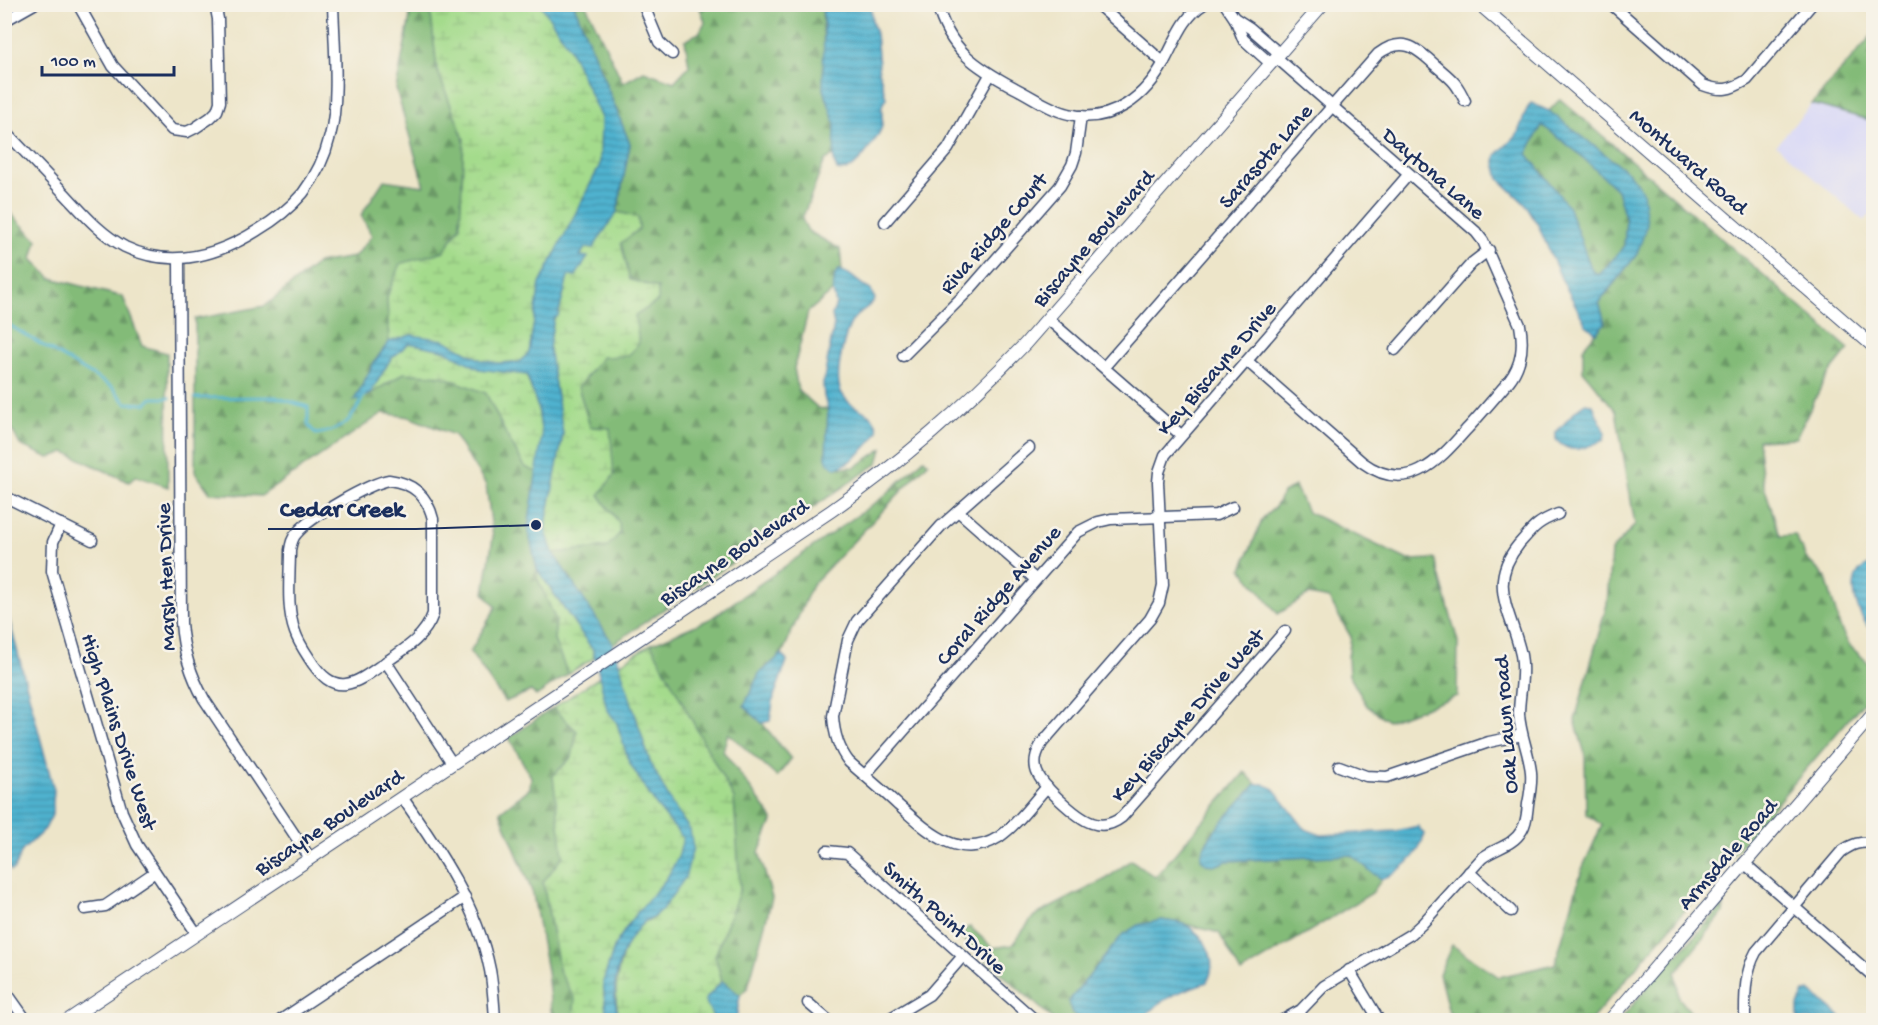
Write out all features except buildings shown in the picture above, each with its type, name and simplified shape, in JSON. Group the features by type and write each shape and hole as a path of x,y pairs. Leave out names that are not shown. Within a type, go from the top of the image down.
{"street":[{"path":"4,21 34,4"},
{"path":"78,4 113,66 166,126 179,132 195,128 210,118 217,111 220,102 218,19 215,4"},
{"path":"4,130 108,237 141,253 179,259 206,255 241,241 280,215 310,183 324,156 334,120 333,4"},
{"path":"643,4 659,42 672,54"},
{"path":"937,4 946,30 963,55 990,75 1056,110 1081,116 1110,114 1126,106 1155,78 1189,16 1204,4"},
{"path":"1096,4 1164,63"},
{"name":"Daytona Lane","path":"1225,4 1235,19 1250,28 1276,59 1476,232 1489,250 1521,325 1522,345 1518,367 1509,381 1443,456 1423,470 1401,476 1378,472 1362,462 1247,361"},
{"name":"Biscayne Boulevard","path":"68,1020 831,511 906,456 982,389 1048,319 1323,4"},
{"name":"Montward Road","path":"1479,4 1874,347"},
{"path":"1611,4 1703,85 1718,90 1735,87 1747,80 1812,4"},
{"name":"Sarasota Lane","path":"1104,367 1332,106 1386,48 1397,45 1418,49 1457,84 1465,101"},
{"path":"885,222 948,149 990,75"},
{"name":"Riva Ridge Court","path":"903,356 970,289 1060,186 1076,153 1081,116"},
{"name":"Key Biscayne Drive","path":"1047,787 1040,780 1035,762 1036,752 1156,611 1163,585 1158,482 1161,463 1171,446 1409,174"},
{"path":"1395,350 1472,262 1489,250"},
{"name":"Marsh Hen Drive","path":"179,259 182,623 185,655 204,699 310,858"},
{"path":"1048,319 1181,435"},
{"path":"1029,448 933,535 857,621 851,630 833,716 836,739 845,757 932,834 946,842 959,846 983,844 996,839 1008,830 1047,787"},
{"path":"389,480 400,481 418,490 431,508 433,614 423,634 386,662 355,682 344,684 334,683 318,671 303,649 294,630 291,616 290,550 292,540 305,525 369,486 389,480"},
{"path":"4,496 92,540"},
{"name":"Coral Ridge Avenue","path":"865,775 1035,579 1070,540 1087,526 1111,519 1216,515 1233,507"},
{"path":"958,511 1035,579"},
{"name":"Oak Lawn road","path":"1283,1020 1301,1010 1324,986 1411,933 1490,852 1515,840 1527,821 1531,770 1519,715 1522,658 1504,603 1502,579 1509,556 1534,526 1541,520 1558,514"},
{"name":"High Plains Drive West","path":"61,524 52,555 55,587 122,812 137,845 197,934"},
{"name":"Key Biscayne Drive West","path":"1047,787 1083,819 1091,823 1108,825 1115,822 1122,817 1285,631"},
{"path":"386,662 452,764"},
{"name":"Armsdale Road","path":"1610,1020 1874,713"},
{"path":"1339,766 1366,776 1387,777 1489,742 1522,735"},
{"path":"402,797 450,869 465,897 479,931 490,968 495,1020"},
{"path":"1744,1020 1745,984 1750,963 1756,952 1841,852 1852,844 1869,842"},
{"name":"Smith Point Drive","path":"827,852 847,853 1035,1020"},
{"path":"1744,863 1874,977"},
{"path":"85,909 105,906 155,872"},
{"path":"1469,872 1511,911"},
{"path":"280,1020 465,897"},
{"path":"887,1020 929,995 963,956"},
{"path":"1349,970 1379,1020"},
{"path":"4,989 26,1020"},
{"path":"808,1003 828,1020"}],"shaded area":[{"path":"1812,104 1873,121 1873,212 1864,221 1776,145"}],"green space":[{"path":"407,5 430,5 437,69 464,139 460,227 444,251 400,264 387,297 389,342 375,361 354,400 370,394 404,373 442,376 486,393 525,467 537,472 528,529 537,577 556,620 554,640 568,674 536,696 531,691 505,702 470,652 496,607 484,593 493,537 486,485 454,435 409,417 383,413 261,496 210,493 195,472 195,319 265,306 318,263 354,257 372,236 361,215 384,180 424,186 396,89 410,17"},
{"path":"430,5 541,5 569,47 601,118 600,165 540,284 529,353 519,362 498,363 481,360 456,346 411,335 389,342 387,297 400,264 444,251 460,227 464,139 437,69"},
{"path":"574,5 586,5 623,83 644,71 674,82 689,66 685,40 699,33 705,22 699,5 822,5 826,96 836,124 835,155 825,160 802,219 808,231 840,249 842,270 838,270 835,275 833,291 808,312 794,368 798,390 818,408 828,410 826,457 835,468 855,467 882,449 878,463 613,644 553,553 607,547 619,523 599,495 609,428 590,427 578,387 602,357 638,343 635,316 658,288 630,280 621,243 639,229 638,217 617,212 630,144"},
{"path":"1873,34 1873,121 1812,104"},
{"path":"1560,99 1849,349 1825,379 1796,438 1758,440 1763,482 1780,536 1795,535 1806,558 1826,578 1840,627 1849,645 1873,667 1873,691 1591,1020 1459,1020 1449,1013 1439,974 1452,945 1499,977 1555,964 1582,869 1602,825 1586,814 1585,754 1575,720 1607,604 1611,551 1635,525 1616,411 1583,371 1583,348 1604,323 1599,303 1637,254 1629,173 1549,111"},
{"path":"1542,125 1577,152 1617,190 1626,220 1624,247 1599,275 1592,271 1568,206 1527,154"},
{"path":"4,207 37,240 32,259 51,278 123,297 142,346 167,353 168,487 136,476 129,482 65,452 49,458 20,445 5,416"},
{"path":"617,212 638,217 639,229 621,243 630,280 658,288 658,301 635,316 639,343 628,356 602,357 578,387 590,427 610,428 614,475 599,495 619,523 620,533 607,547 553,553 545,529 563,434 549,348 554,317 558,316 568,276 587,257 580,256 585,247 593,247"},
{"path":"409,343 444,350 480,369 526,374 538,408 542,436 537,472 525,467 486,393 442,376 404,373 370,394 390,360"},
{"path":"924,459 928,463 812,585 782,654 759,674 744,706 762,723 791,759 777,777 728,733 723,751 773,819 759,852 772,898 748,987 740,995 722,981 715,956 740,889 734,799 651,644 710,619 882,498"},
{"path":"1295,486 1307,512 1408,560 1435,559 1458,642 1457,696 1388,721 1367,706 1349,675 1348,657 1351,637 1329,599 1308,595 1278,614 1242,569 1263,518 1275,507 1283,493"},
{"path":"537,569 593,650 594,658 568,674 554,640 556,620 537,577"},
{"path":"651,644 734,799 740,889 715,956 722,981 705,1000 714,1019 717,1020 621,1020 617,1009 617,978 626,946 643,923 654,918 690,830 673,806 650,762 619,664"},
{"path":"601,676 607,709 617,723 629,762 656,805 683,838 679,855 667,878 632,919 615,945 603,982 607,1020 573,1020 575,999 560,973 543,882 563,856 553,776 572,757 577,731 553,708"},
{"path":"553,708 577,731 572,757 553,776 564,856 543,883 560,973 575,999 573,1020 552,1020 547,971 533,894 500,812 530,788 531,777 509,738"},
{"path":"1245,772 1256,784 1207,841 1217,865 1226,861 1352,855 1382,879 1372,893 1241,973 1219,933 1162,920 1072,1013 1081,1020 1054,1020 956,933 970,927 993,948 1012,945 1034,916 1106,879 1131,860 1155,877"},
{"path":"1724,905 1723,913 1676,972 1679,998 1693,1015 1693,1020 1620,1020 1656,977"}],"water":[{"path":"541,5 574,5 630,144 617,212 593,248 585,248 580,256 588,257 575,277 568,276 558,316 554,318 549,348 563,434 545,529 553,553 613,644 650,762 673,806 690,830 693,848 685,878 661,911 645,921 635,932 622,956 615,982 615,996 621,1020 607,1020 603,982 615,945 632,919 667,878 679,855 683,838 656,805 629,762 617,723 607,709 593,650 537,569 528,529 542,436 538,408 527,375 480,369 444,350 409,343 390,360 370,394 354,401 375,361 389,342 411,335 444,340 481,360 498,363 519,362 529,353 540,284 600,165 601,118 569,47"},
{"path":"822,5 871,5 876,34 878,67 886,98 882,109 882,126 860,160 848,170 837,170 834,162 835,124 823,86"},
{"path":"1531,103 1549,111 1629,173 1643,192 1647,224 1637,254 1599,302 1605,323 1596,333 1586,325 1561,278 1538,225 1525,204 1499,179 1495,162 1496,155 1517,135","holes":["1542,125 1577,152 1617,190 1626,220 1624,247 1599,275 1592,271 1568,206 1527,154"]},
{"path":"838,270 847,273 871,290 875,299 854,318 849,327 841,355 839,383 844,397 872,417 878,431 860,454 835,468 828,463 826,457 828,410 823,384 834,325 832,315 836,304 833,291"},
{"path":"1586,403 1593,405 1605,433 1604,440 1585,448 1568,448 1556,440 1556,432 1578,408"},
{"path":"1874,564 1873,633 1857,606 1854,584 1863,568"},
{"path":"5,604 54,790 52,815 45,829 22,851 11,871 4,857"},
{"path":"782,654 787,661 774,696 770,721 762,723 744,706 759,674"},
{"path":"1256,784 1273,788 1305,829 1321,835 1396,831 1418,826 1424,834 1422,842 1409,862 1382,879 1351,855 1206,864 1201,859 1207,842 1223,820"},
{"path":"1162,920 1186,925 1205,942 1212,966 1207,982 1179,992 1141,1020 1081,1020 1072,1013 1068,1002 1122,935 1138,925"},
{"path":"722,981 740,995 736,1020 714,1019 705,1000"},
{"path":"1810,991 1844,1020 1798,1020 1798,1006 1804,992"}],"waterway":[{"path":"4,322 112,387 126,403 146,404 152,398 170,398"},
{"path":"195,398 275,397 308,407 308,425 316,434 334,430 347,422 365,393"}],"place":[{"name":"Cedar Creek","path":"536,525"}]}
